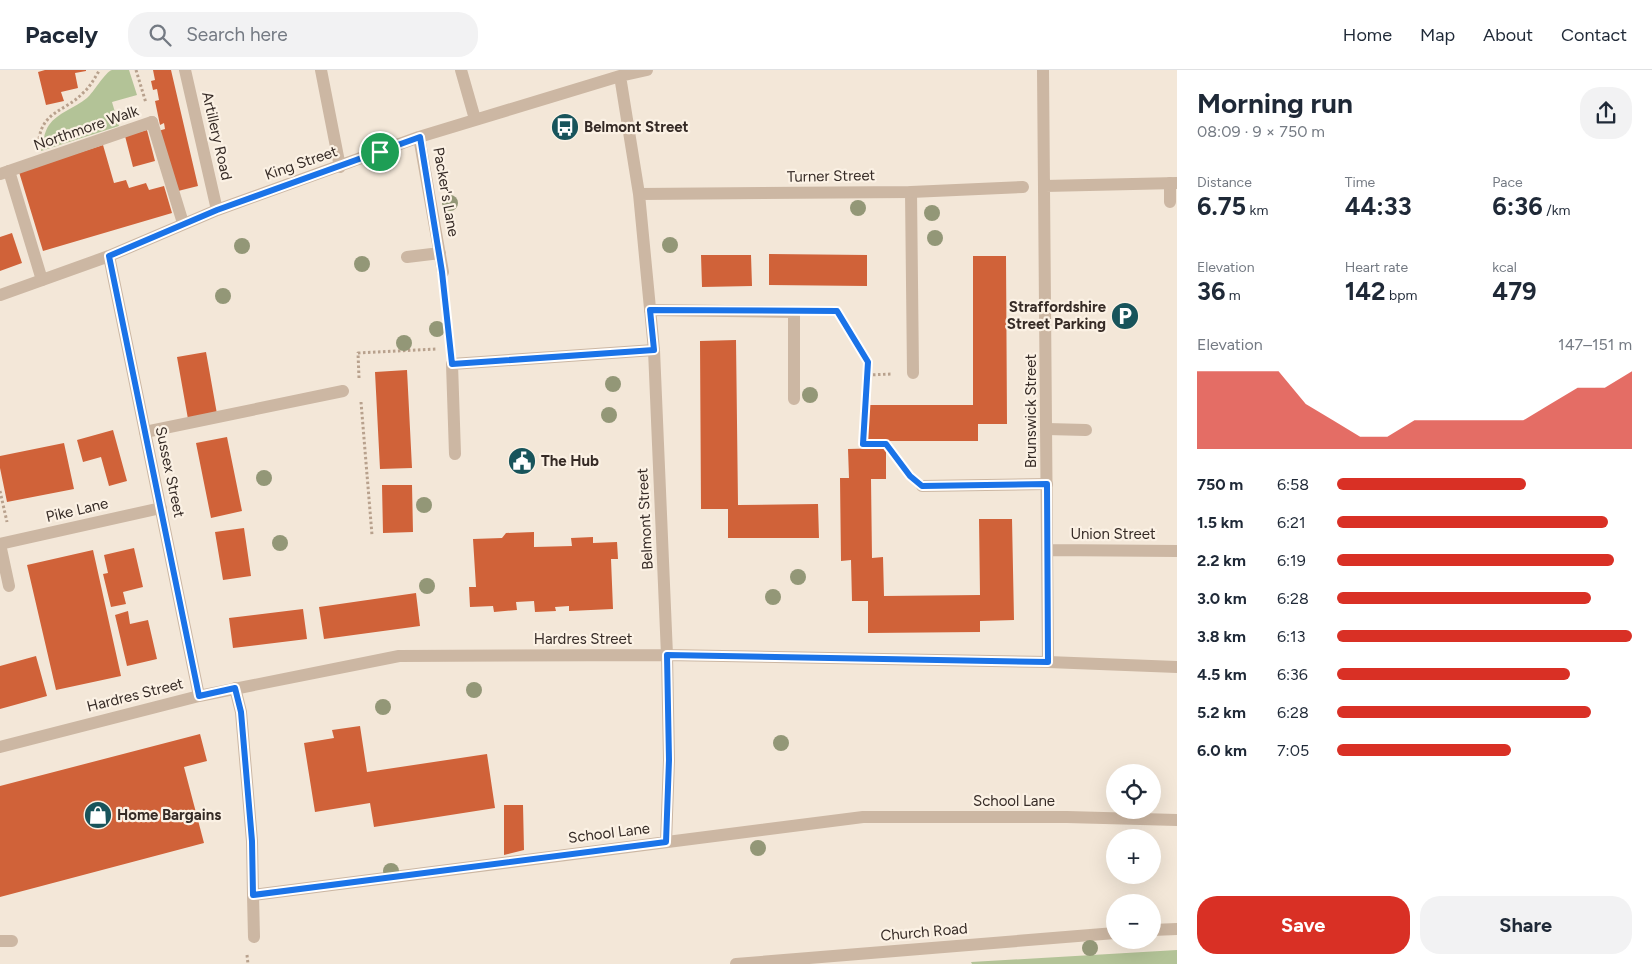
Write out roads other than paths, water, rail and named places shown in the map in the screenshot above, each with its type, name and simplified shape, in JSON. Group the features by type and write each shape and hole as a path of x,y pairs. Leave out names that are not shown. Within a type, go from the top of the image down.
{"street":[{"name":"Artillery Road","path":"185,70 217,210"},
{"path":"321,70 340,167"},
{"path":"461,70 475,119"},
{"name":"King Street","path":"0,295 109,256 217,210 420,137 620,76 647,70"},
{"name":"Brunswick Street","path":"1043,70 1049,550 1048,662"},
{"name":"Belmont Street","path":"620,76 639,194 654,350 667,655 669,760 666,842"},
{"name":"Northmore Walk","path":"42,280 4,172 152,122 183,223"},
{"name":"Packer's Lane","path":"420,137 442,272"},
{"path":"1044,186 1173,183 1170,202"},
{"name":"Turner Street","path":"639,194 911,192 1024,187"},
{"path":"911,192 913,373"},
{"name":"Packer's Lane","path":"407,257 440,253"},
{"name":"Sussex Street","path":"109,256 199,696"},
{"path":"650,310 794,312 794,399"},
{"path":"455,454 452,364 654,350"},
{"path":"145,432 343,391"},
{"path":"1047,430 1086,430"},
{"path":"922,486 1047,484"},
{"name":"Pike Lane","path":"4,543 162,508"},
{"path":"4,543 9,586"},
{"name":"Union Street","path":"1049,550 1177,551"},
{"name":"Hardres Street","path":"0,747 199,696 398,656 667,655 1048,662 1177,667"},
{"path":"235,688 241,712 252,841 254,937"},
{"name":"School Lane","path":"253,895 863,817 1067,817 1177,820"},
{"path":"1161,930 1177,929"},
{"name":"Church Road","path":"736,964 1106,934"}],"place":[{"name":"Belmont Street","path":"565,127"},
{"name":"Straffordshire Street Parking","path":"1125,316"},
{"name":"The Hub","path":"522,461"},
{"name":"Home Bargains","path":"98,815"}]}
